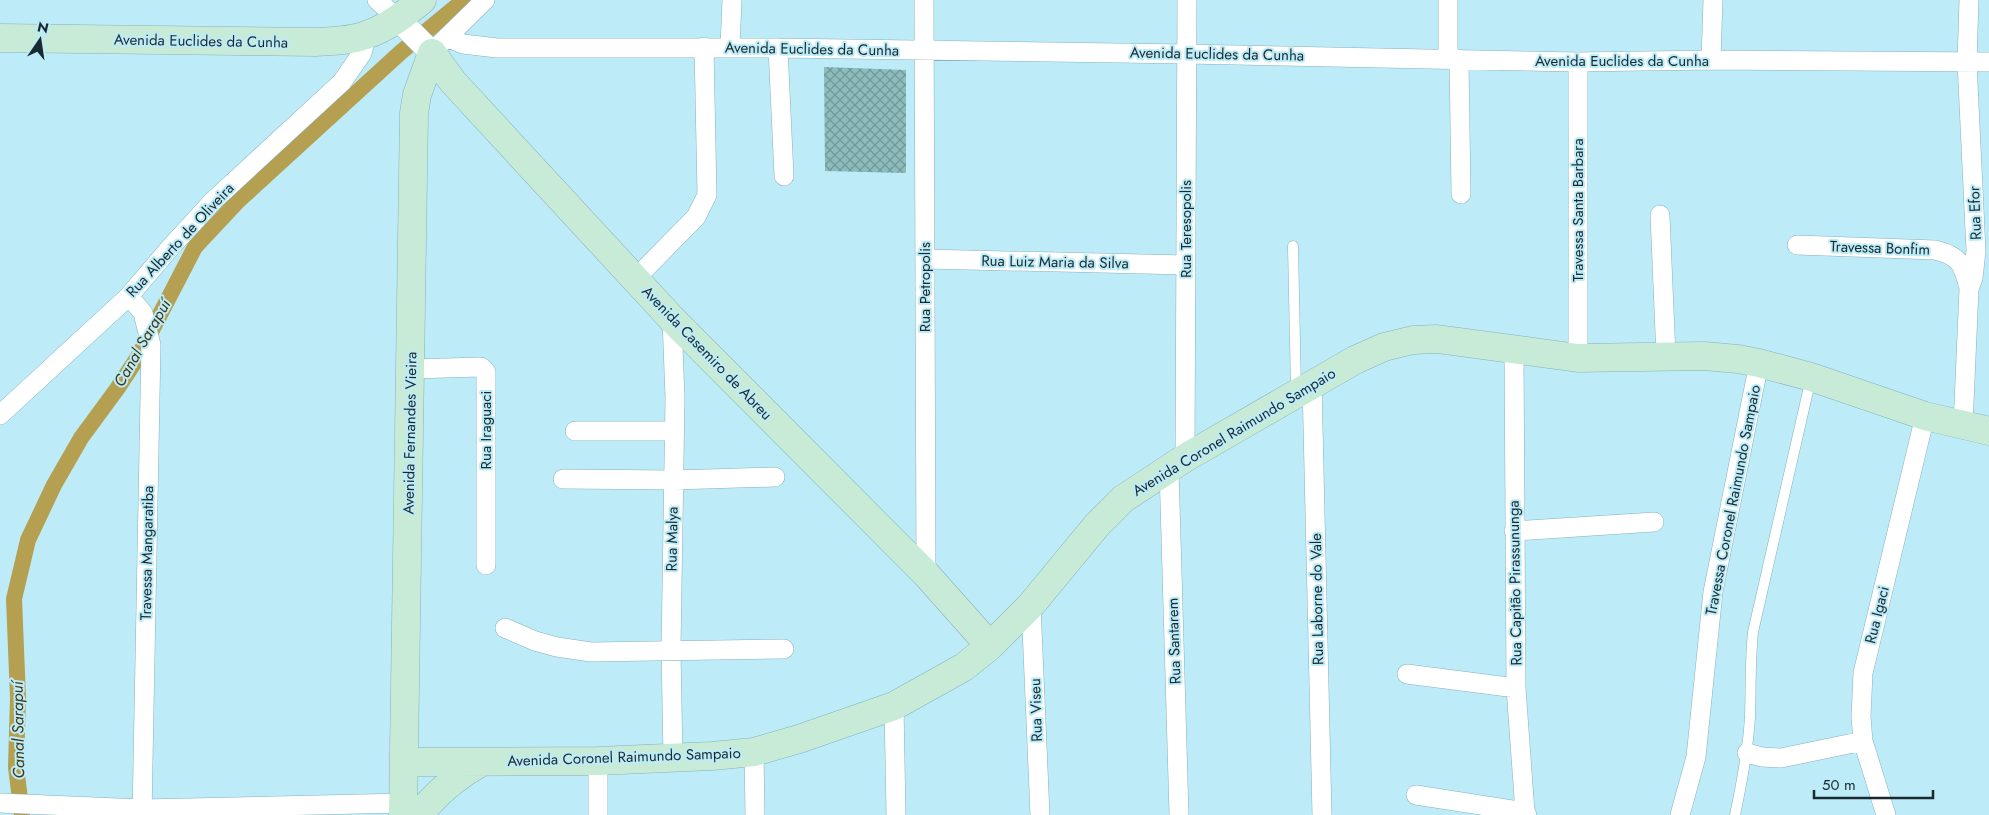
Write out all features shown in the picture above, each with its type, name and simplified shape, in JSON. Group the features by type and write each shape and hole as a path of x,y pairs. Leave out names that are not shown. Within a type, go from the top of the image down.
{"main road":[{"name":"Avenida Euclides da Cunha","path":"0,38 316,42 348,39 403,24 422,0"},
{"name":"Avenida Casemiro de Abreu","path":"434,45 453,82 672,319 926,574 990,646"},
{"name":"Avenida Fernandes Vieira","path":"409,811 404,762 414,113 417,95 434,45"},
{"name":"Avenida Coronel Raimundo Sampaio","path":"404,762 598,761 754,752 799,739 894,706 964,667 990,646 1031,606 1096,525 1123,499 1177,463 1355,360 1384,347 1413,340 1437,339 1578,358 1704,356 1759,363 1811,377 1925,416 1976,428"},
{"path":"409,811 460,773 482,762"}],"street":[{"path":"377,0 403,24 434,45 485,0"},
{"path":"730,48 732,0"},
{"name":"Rua Petropolis","path":"924,0 926,574"},
{"name":"Rua Teresopolis","path":"1177,463 1186,265 1186,0"},
{"path":"1448,0 1454,59 1461,194"},
{"path":"1711,60 1712,0"},
{"name":"Rua Efor","path":"1969,0 1967,62 1975,202 1977,281 1976,428"},
{"name":"Rua Alberto de Oliveira","path":"0,414 129,296 213,201 342,82 362,52 367,35"},
{"name":"Avenida Euclides da Cunha","path":"434,45 463,44 497,48 704,47 923,50 1578,62 1711,60 1989,62"},
{"path":"635,279 696,217 707,195 704,47"},
{"path":"778,48 784,176"},
{"name":"Travessa Santa Barbara","path":"1578,62 1578,358"},
{"path":"1660,215 1666,357"},
{"name":"Travessa Bonfim","path":"1797,245 1946,252 1956,258 1977,281"},
{"name":"Rua Luiz Maria da Silva","path":"925,259 1186,265"},
{"name":"Travessa Mangaratiba","path":"129,296 138,305 146,321 151,345 142,812"},
{"name":"Rua Malya","path":"672,319 675,398 671,650 673,758"},
{"name":"Rua Capitão Pirassununga","path":"1514,350 1516,688 1526,814"},
{"name":"Travessa Coronel Raimundo Sampaio","path":"1680,815 1696,757 1714,592 1759,363"},
{"name":"Rua Iraguaci","path":"411,369 481,368 486,372 486,565"},
{"name":"Rua Laborne do Vale","path":"1304,388 1322,815"},
{"name":"Rua Igaci","path":"1886,815 1863,741 1861,717 1863,673 1925,416"},
{"path":"575,431 674,431"},
{"name":"Rua Santarem","path":"1177,463 1179,815"},
{"path":"563,479 673,480 775,477"},
{"path":"1514,531 1654,522"},
{"name":"Rua Viseu","path":"1031,606 1040,815"},
{"path":"505,628 542,643 591,652 784,649"},
{"path":"1407,674 1516,688"},
{"path":"894,706 896,815"},
{"path":"1747,753 1762,757 1781,758 1863,741"},
{"path":"754,752 756,815"},
{"path":"598,761 598,815"},
{"path":"1416,795 1526,814"},
{"path":"3,804 32,804 142,812 409,811"}],"lane":[{"path":"1293,246 1304,388"},
{"path":"1735,815 1747,753 1750,716 1750,656 1753,632 1811,377"}],"building":[{"path":"824,67 906,70 906,173 825,171"}],"waterway":[{"name":"Canal Sarapuí","path":"22,815 16,767 18,698 14,599 28,540 54,485 81,438 138,357 195,247 238,201 401,52 464,0"}]}
